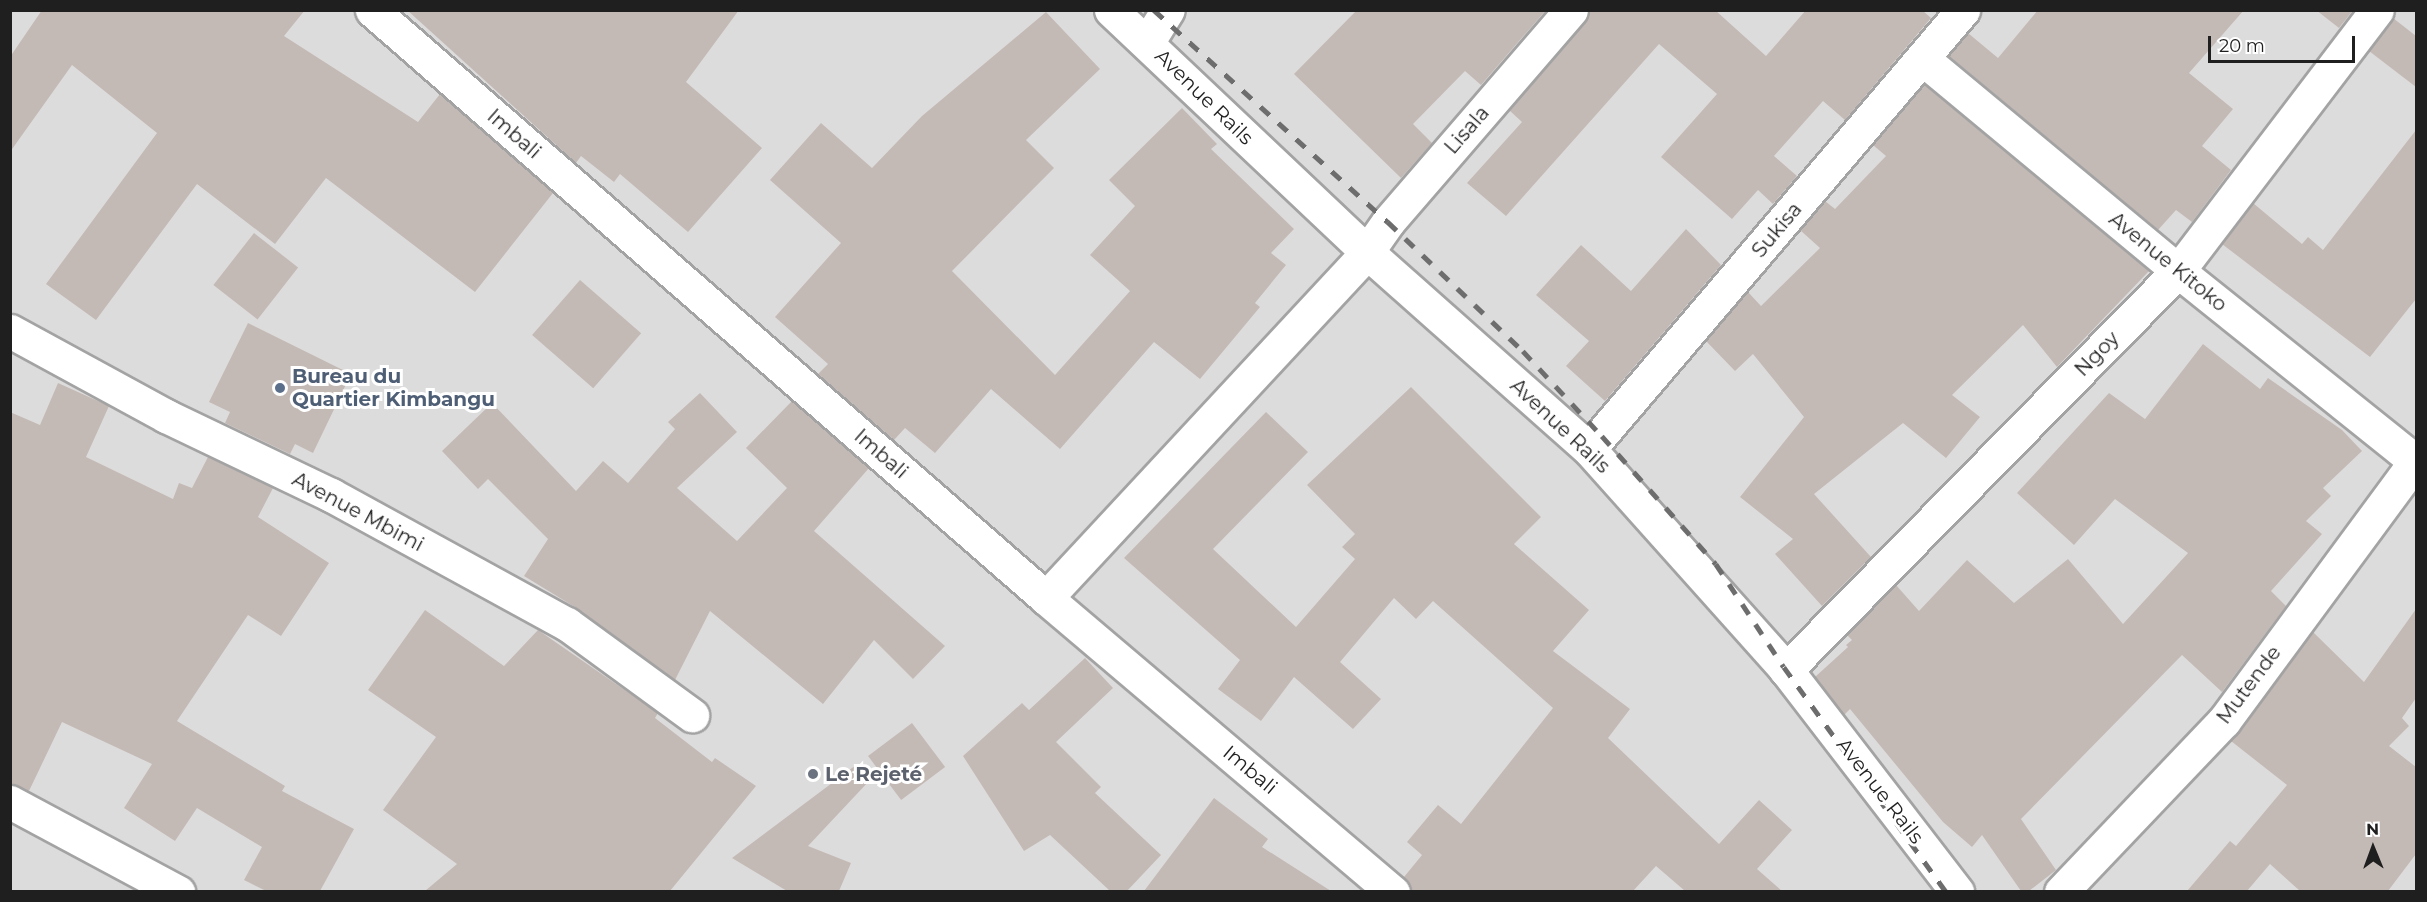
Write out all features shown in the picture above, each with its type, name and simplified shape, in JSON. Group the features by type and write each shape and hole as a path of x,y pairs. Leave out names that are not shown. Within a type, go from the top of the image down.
{"street":[{"name":"Imbali","path":"372,10 1046,598 1393,891"},
{"name":"Avenue Rails","path":"1111,10 1367,252 1589,449 1786,670 1957,891"},
{"path":"1147,43 1168,10"},
{"name":"Lisala","path":"1046,598 1367,252 1388,222 1571,10"},
{"name":"Sukisa","path":"1589,449 1963,10"},
{"name":"Ngoy","path":"1786,670 2178,271 2377,10"},
{"name":"Avenue Kitoko","path":"1923,58 2178,271 2416,461"},
{"name":"Avenue Mbimi","path":"10,331 166,416 331,495 567,624 692,715"},
{"name":"Mutende","path":"2061,891 2224,721 2416,461"},
{"path":"10,802 178,891"}],"shaded area":[{"path":"11,11 2416,11 2416,891 11,891"}],"building":[{"path":"42,10 305,10 284,36 418,122 440,94 553,193 475,292 326,178 275,244 197,184 96,320 46,284 157,133 72,65 10,152 10,57"},
{"path":"407,10 739,10 686,82 762,148 688,232 620,174 614,182 581,156 576,163"},
{"path":"1357,10 1546,10 1481,85 1465,71 1413,124 1432,143 1401,178 1294,74"},
{"path":"1589,10 1715,10 1766,56 1806,10 1922,10 1931,18 1845,120 1823,101 1774,156 1797,176 1773,204 1758,190 1732,219 1661,157 1717,94 1659,44 1506,216 1467,183 1522,122 1509,110 1585,22"},
{"path":"2038,10 2244,10 2189,73 2233,109 2202,146 2231,170 2192,222 2176,210 2158,230 1949,56 1968,33 1998,58"},
{"path":"2316,10 2353,10 2339,28"},
{"path":"1046,12 1100,69 1026,140 1054,168 952,271 1055,375 1130,291 1090,255 1135,206 1109,180 1182,108 1217,144 1211,149 1294,229 1271,253 1286,265 1255,303 1260,307 1200,379 1154,342 1060,449 991,389 935,453 905,428 894,440 818,374 828,364 775,317 841,243 770,180 821,123 872,168 922,116"},
{"path":"2393,18 2416,36 2416,87 2369,51"},
{"path":"1924,84 2149,271 2057,367 2023,325 1952,395 1980,417 1946,458 1903,423 1814,494 1871,557 1822,606 1775,554 1793,539 1740,497 1804,417 1753,354 1735,371 1706,341 1748,292 1761,306 1820,248 1800,230 1825,201 1835,209 1886,156 1873,145"},
{"path":"2416,130 2416,299 2370,357 2222,244 2253,203 2302,244 2308,237 2323,250"},
{"path":"1686,229 1721,265 1605,401 1566,366 1589,341 1536,295 1581,245 1631,291"},
{"path":"254,233 298,267 257,319 213,285"},
{"path":"580,280 641,333 593,388 532,335"},
{"name":"Bureau du Quartier Kimbangu","path":"248,323 351,374 313,453 295,444 290,454 225,423 230,412 209,402"},
{"path":"2203,344 2260,389 2268,378 2342,430 2362,451 2323,488 2331,496 2306,521 2322,534 2271,591 2286,606 2222,692 2182,655 2021,819 2056,870 2029,891 2021,891 1982,835 1972,847 1943,822 1850,709 1844,715 1815,677 1848,647 1846,645 1852,640 1847,635 1896,585 1919,611 1967,560 2014,603 2068,559 2123,624 2188,553 2115,499 2074,545 2017,493 2109,393 2145,419"},
{"path":"58,383 109,406 86,457 173,499 179,483 192,488 208,457 273,488 258,517 329,563 281,636 248,615 177,721 285,786 282,791 354,829 320,891 266,891 244,880 262,847 197,808 175,841 124,808 152,764 62,722 29,791 10,783 10,412 40,425"},
{"path":"1411,387 1541,517 1514,544 1589,610 1553,651 1630,709 1608,738 1719,844 1759,800 1792,830 1757,869 1782,891 1685,891 1656,866 1633,891 1411,891 1404,877 1422,855 1407,842 1438,805 1461,824 1553,708 1433,601 1416,619 1394,598 1340,662 1381,699 1353,729 1294,677 1261,721 1218,689 1240,660 1124,558 1266,412 1308,452 1213,549 1296,627 1355,559 1342,547 1355,534 1307,485"},
{"path":"700,393 737,432 677,488 737,541 787,488 746,448 792,401 869,468 814,531 945,646 913,679 874,640 823,704 710,611 675,680 578,609 524,576 548,539 488,479 478,489 442,451 492,403 576,491 603,461 628,483 675,429 668,422"},
{"path":"2416,609 2416,698 2402,718 2409,726 2389,746 2416,767 2416,854 2388,891 2300,891 2270,864 2247,891 2187,891 2230,841 2236,846 2287,785 2231,741 2313,632 2364,682"},
{"path":"425,610 504,666 538,630 658,713 655,718 712,762 715,758 756,786 670,891 425,891 457,864 383,810 436,737 368,690"},
{"path":"1085,658 1113,688 1056,742 1101,787 1095,793 1161,855 1127,891 1110,891 1050,835 1024,851 963,756 1022,703 1029,710"},
{"path":"912,723 945,767 901,800 868,756"},
{"path":"856,765 870,780 808,846 851,863 839,891 787,891 732,858"},
{"path":"1214,798 1268,839 1262,847 1331,891 1144,891"}],"railway":[{"path":"1154,10 1388,222 1523,351 1602,436 1716,564 1784,667 1946,892"}],"place":[{"name":"Bureau du Quartier Kimbangu","path":"280,388"},
{"name":"Le Rejeté","path":"813,774"}]}
